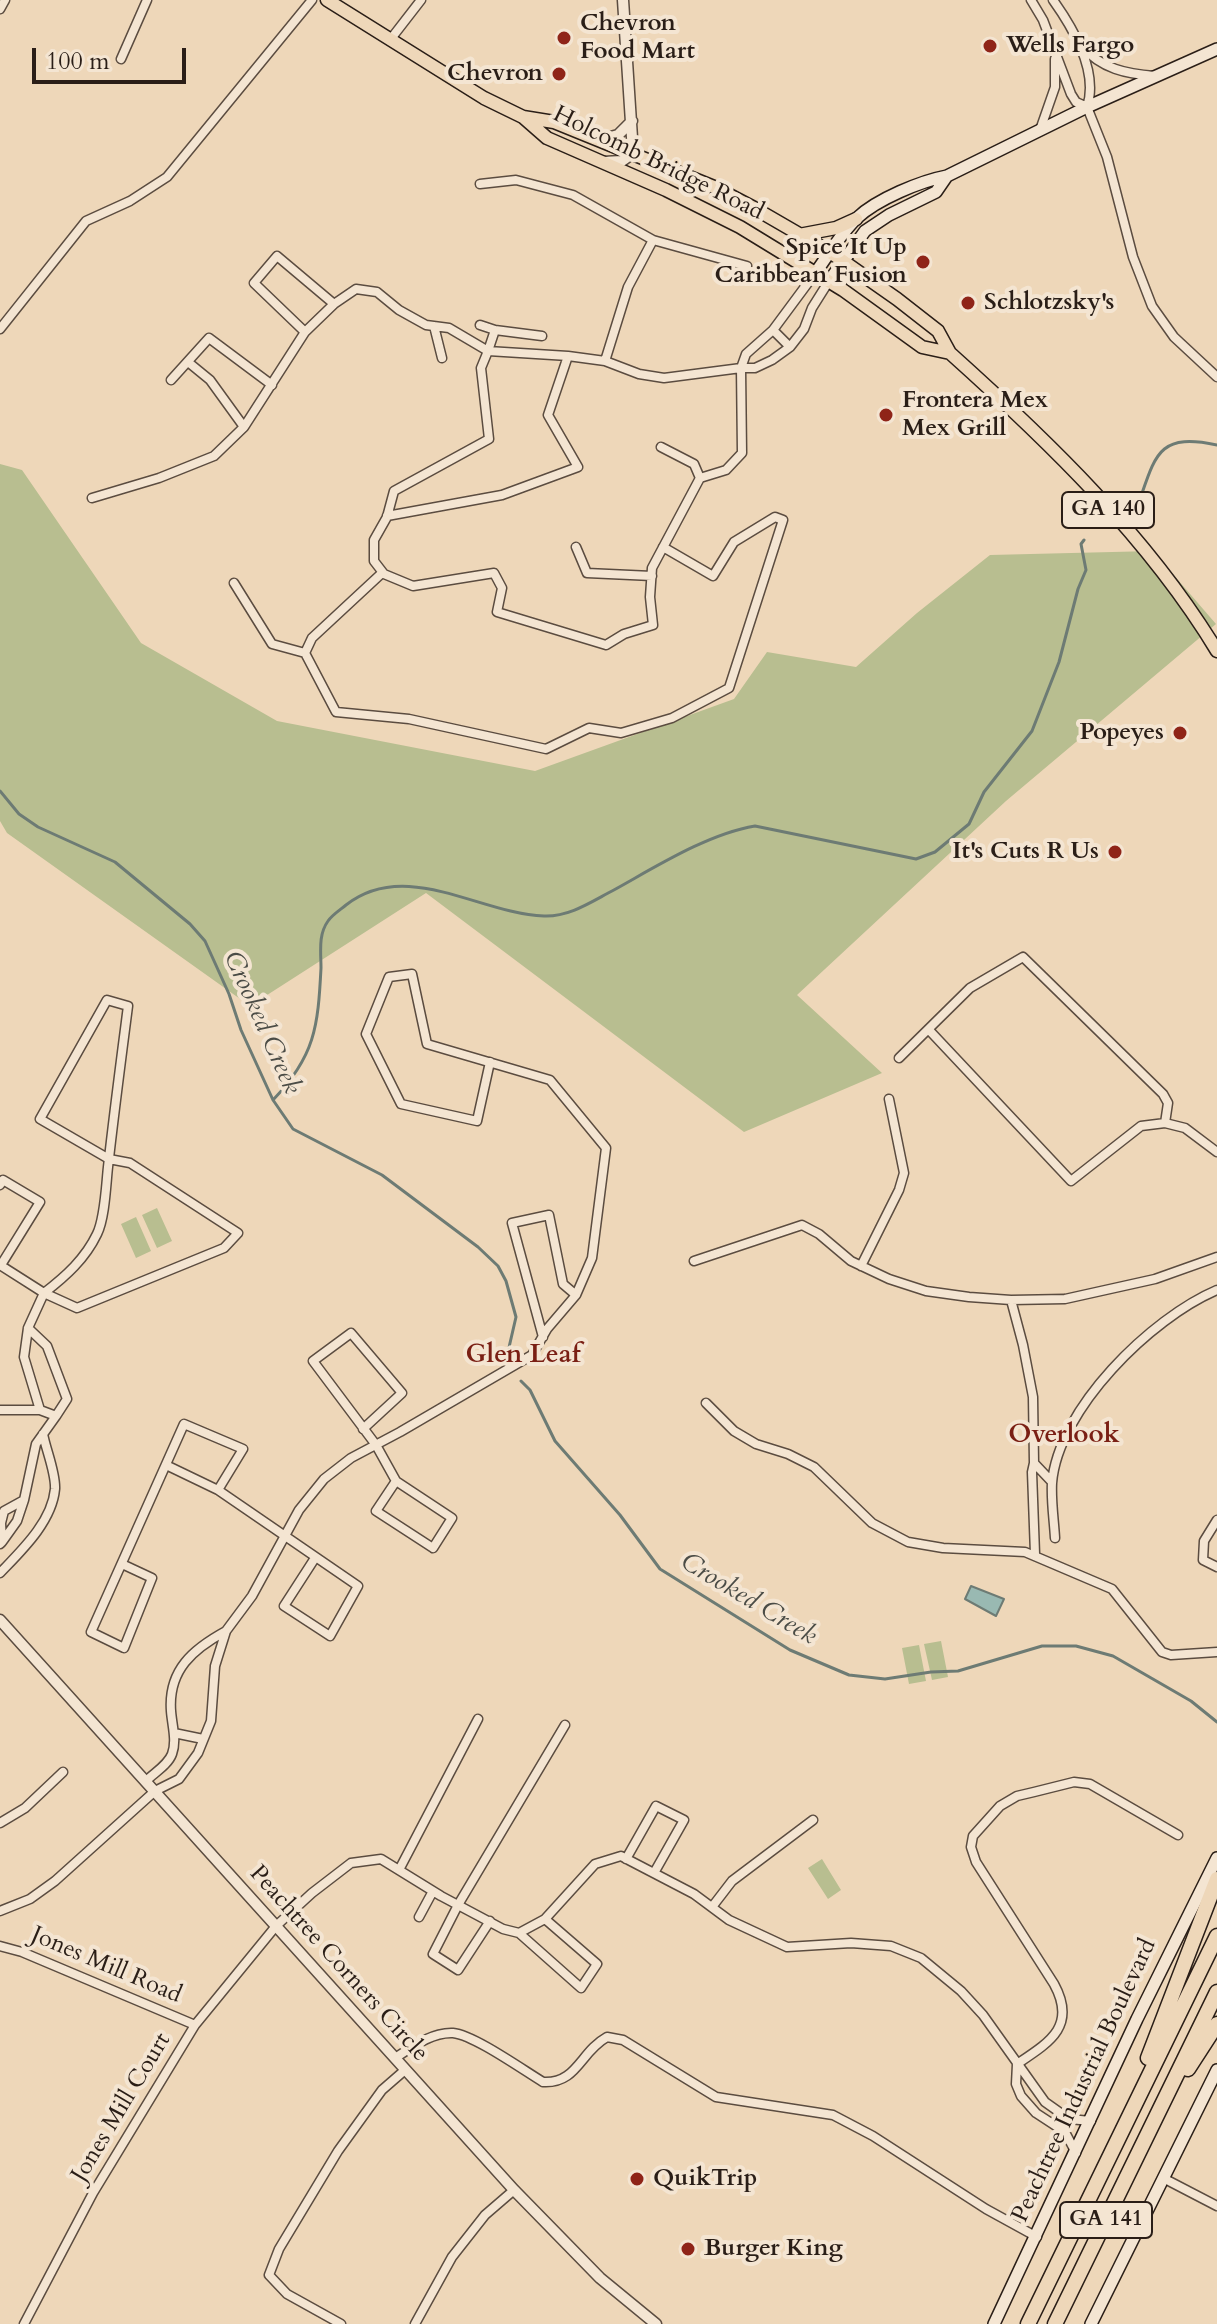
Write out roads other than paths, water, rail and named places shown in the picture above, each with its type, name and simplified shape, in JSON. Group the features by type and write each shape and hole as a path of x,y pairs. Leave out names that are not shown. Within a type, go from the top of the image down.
{"highway":[{"path":"1115,2145 1217,1879"},
{"name":"GA 141","path":"1028,2324 1217,1936"},
{"name":"GA 141","path":"1055,2324 1217,1992"},
{"path":"1157,2116 1217,2024"}],"main road":[{"name":"Holcomb Bridge Road","path":"327,0 484,98 523,117 547,138 707,210 816,272 922,347 950,353"},
{"path":"799,235 836,228 902,192 930,179 947,176 1087,107 1217,49"},
{"name":"Holcomb Bridge Road","path":"523,117 554,122 714,187 830,252"},
{"path":"829,281 871,225 936,192 947,176"},
{"path":"816,272 856,219"},
{"name":"GA 140","path":"830,252 938,331 950,353 1071,468 1160,570 1217,651"},
{"name":"Peachtree Industrial Boulevard","path":"994,2324 1137,2019 1217,1858"},
{"path":"1091,2324 1217,2070"}],"street":[{"path":"0,9 5,0"},
{"path":"121,59 147,0"},
{"path":"0,329 86,221 130,201 167,177 312,0"},
{"path":"390,40 421,0"},
{"path":"602,162 622,161 633,153 623,0"},
{"path":"1031,0 1052,42 1071,94 1076,102 1087,107"},
{"path":"1053,0 1091,56 1101,63 1135,75 1156,76"},
{"path":"1073,32 1091,85 1087,107 1107,157 1133,257 1152,306 1174,337 1217,377"},
{"path":"1040,130 1055,87 1057,71 1052,42"},
{"path":"599,140 618,135 632,121"},
{"path":"480,184 516,180 573,195 653,240 747,266"},
{"path":"605,361 628,287 653,240"},
{"path":"305,332 254,283 277,256 334,304"},
{"path":"495,330 481,368 489,439 394,491 387,516 374,540 374,561 382,573 413,586 494,573 502,588 497,612 606,645 624,634 653,625 650,597 652,568 700,478 726,470 742,453 741,368 746,354 773,330 816,272"},
{"path":"92,498 159,478 214,456 244,427 305,332 334,304 356,289 377,292 399,310 426,325 449,328 488,351 605,361 639,374 664,378 755,368 772,360 790,347 804,329 812,308 829,281"},
{"path":"480,325 542,336"},
{"path":"434,326 442,358"},
{"path":"773,330 790,347"},
{"path":"171,380 209,338 272,385"},
{"path":"387,516 502,495 578,467 548,415 568,356"},
{"path":"188,362 210,380 244,427"},
{"path":"661,447 694,464 700,478"},
{"path":"234,583 272,644 305,653 336,712 409,719 546,749 589,728 621,733 672,718 729,688 783,520 775,517 734,542 713,576 663,547"},
{"path":"576,547 587,573 652,576"},
{"path":"305,653 312,638 382,573"},
{"path":"899,1058 970,988 1023,957 1163,1094 1168,1103 1165,1123"},
{"path":"0,1911 30,1899 55,1881 155,1791 179,1779 198,1753 211,1721 215,1666 226,1631 252,1596 299,1510 324,1479 351,1458 532,1355 547,1329 576,1295 592,1258 606,1148 550,1080 490,1062 427,1044 412,974 389,977 366,1034 401,1104 477,1121 490,1062"},
{"path":"0,1185 3,1180 40,1202 0,1265 44,1293 77,1308 224,1248 238,1233 130,1163 109,1159 40,1119 107,1000 128,1006 109,1159 99,1232 74,1269 44,1293 28,1328 24,1357 40,1410"},
{"path":"929,1030 1071,1181 1141,1126 1165,1123 1185,1128 1217,1152"},
{"path":"861,1266 899,1190 904,1173 889,1099"},
{"path":"543,1337 512,1223 549,1215 563,1284 576,1295"},
{"path":"694,1261 802,1225 819,1234 851,1261 889,1279 926,1291 1011,1300 1065,1299 1155,1279 1217,1257"},
{"path":"1055,1538 1052,1482 1061,1449 1077,1413 1100,1382 1137,1346 1172,1317 1217,1290"},
{"path":"1011,1300 1033,1397 1035,1554"},
{"path":"1,1543 17,1521 36,1444 67,1399 47,1346 28,1328"},
{"path":"363,1429 402,1393 351,1333 313,1361 363,1429 376,1445 396,1481 452,1518 433,1548 376,1511 396,1481"},
{"path":"706,1403 734,1431 756,1444 788,1454 814,1467 872,1523 908,1542 943,1548 1035,1554 1112,1589 1162,1652 1171,1655 1217,1652"},
{"path":"0,1410 40,1410 56,1416"},
{"path":"122,1564 152,1578 124,1648 91,1632 184,1424 243,1449 218,1490"},
{"path":"0,1573 24,1547 49,1511 55,1488 42,1433"},
{"path":"1034,1463 1052,1482"},
{"path":"166,1465 218,1490 282,1537 315,1558 358,1586 330,1636 284,1606 315,1558"},
{"path":"1,1543 4,1511 24,1500"},
{"path":"1217,1520 1204,1541 1203,1560 1217,1567"},
{"name":"Peachtree Corners Circle","path":"0,1621 514,2190 600,2278 656,2324"},
{"path":"146,1781 171,1758 174,1733 172,1686 183,1661 202,1644 226,1631"},
{"path":"399,1870 478,1719"},
{"path":"490,1921 458,1970 433,1954 458,1905 565,1725"},
{"path":"174,1733 203,1739"},
{"path":"0,1823 25,1808 63,1772"},
{"path":"1017,2064 1043,2047 1058,2031 1062,2018 1061,2002 1054,1984 976,1862 971,1847 973,1836 1008,1800 1082,1782 1178,1835"},
{"path":"626,1859 656,1806 684,1820 654,1873"},
{"path":"712,1907 732,1881 813,1820"},
{"path":"519,1933 545,1919 595,1864 621,1856 694,1894 729,1920 787,1947 851,1943 891,1946 921,1958 968,1999 1038,2094 1053,2109 1069,2119 1091,2121"},
{"name":"Jones Mill Court","path":"24,2324 96,2189 195,2025 276,1926 351,1863 381,1859 458,1905 503,1929 519,1933 581,1988 597,1964 545,1919"},
{"path":"419,1917 433,1891"},
{"name":"Jones Mill Road","path":"0,1946 78,1974 195,2025"},
{"path":"395,2058 420,2042 455,2033 543,2082 555,2083 568,2077 595,2044 607,2037 623,2040 716,2097 833,2115 873,2136 986,2209 1037,2237"},
{"path":"1017,2064 1016,2084 1021,2096 1036,2113 1065,2132 1076,2153"},
{"path":"341,2324 287,2294 269,2275 279,2249 338,2151 382,2090 405,2070"},
{"path":"1165,2179 1217,2206"},
{"path":"415,2324 452,2257 485,2215 514,2190"}],"water":[{"path":"971,1586 1004,1599 996,1616 965,1599"}],"waterway":[{"path":"1139,502 1156,459 1171,445 1183,442 1217,445"},
{"path":"273,1100 298,1069 312,1040 325,926 346,905 369,892 393,887 418,887 520,913 553,916 588,904 700,844 755,826 916,859 935,852 969,824 984,792 1032,731 1059,662 1086,570 1081,544 1084,540"},
{"name":"Crooked Creek","path":"0,791 19,814 38,827 115,862 190,924 205,941 273,1100 293,1129 382,1175 478,1247 498,1266 506,1281 516,1317 507,1356"},
{"name":"Crooked Creek","path":"521,1381 530,1390 555,1441 620,1515 660,1569 790,1650 849,1675 885,1679 958,1671 1042,1646 1076,1646 1113,1656 1191,1701 1217,1722"}],"place":[{"name":"Chevron Food Mart","path":"564,38"},
{"name":"Wells Fargo","path":"990,46"},
{"name":"Chevron","path":"559,74"},
{"name":"Spice It Up Caribbean Fusion","path":"923,262"},
{"name":"Schlotzsky's","path":"968,303"},
{"name":"Frontera Mex Mex Grill","path":"886,415"},
{"name":"Popeyes","path":"1180,733"},
{"name":"It's Cuts R Us","path":"1115,852"},
{"name":"QuikTrip","path":"637,2179"},
{"name":"Burger King","path":"688,2249"}],"district":[{"name":"Glen Leaf","path":"523,1356"},
{"name":"Overlook","path":"1064,1436"}]}
